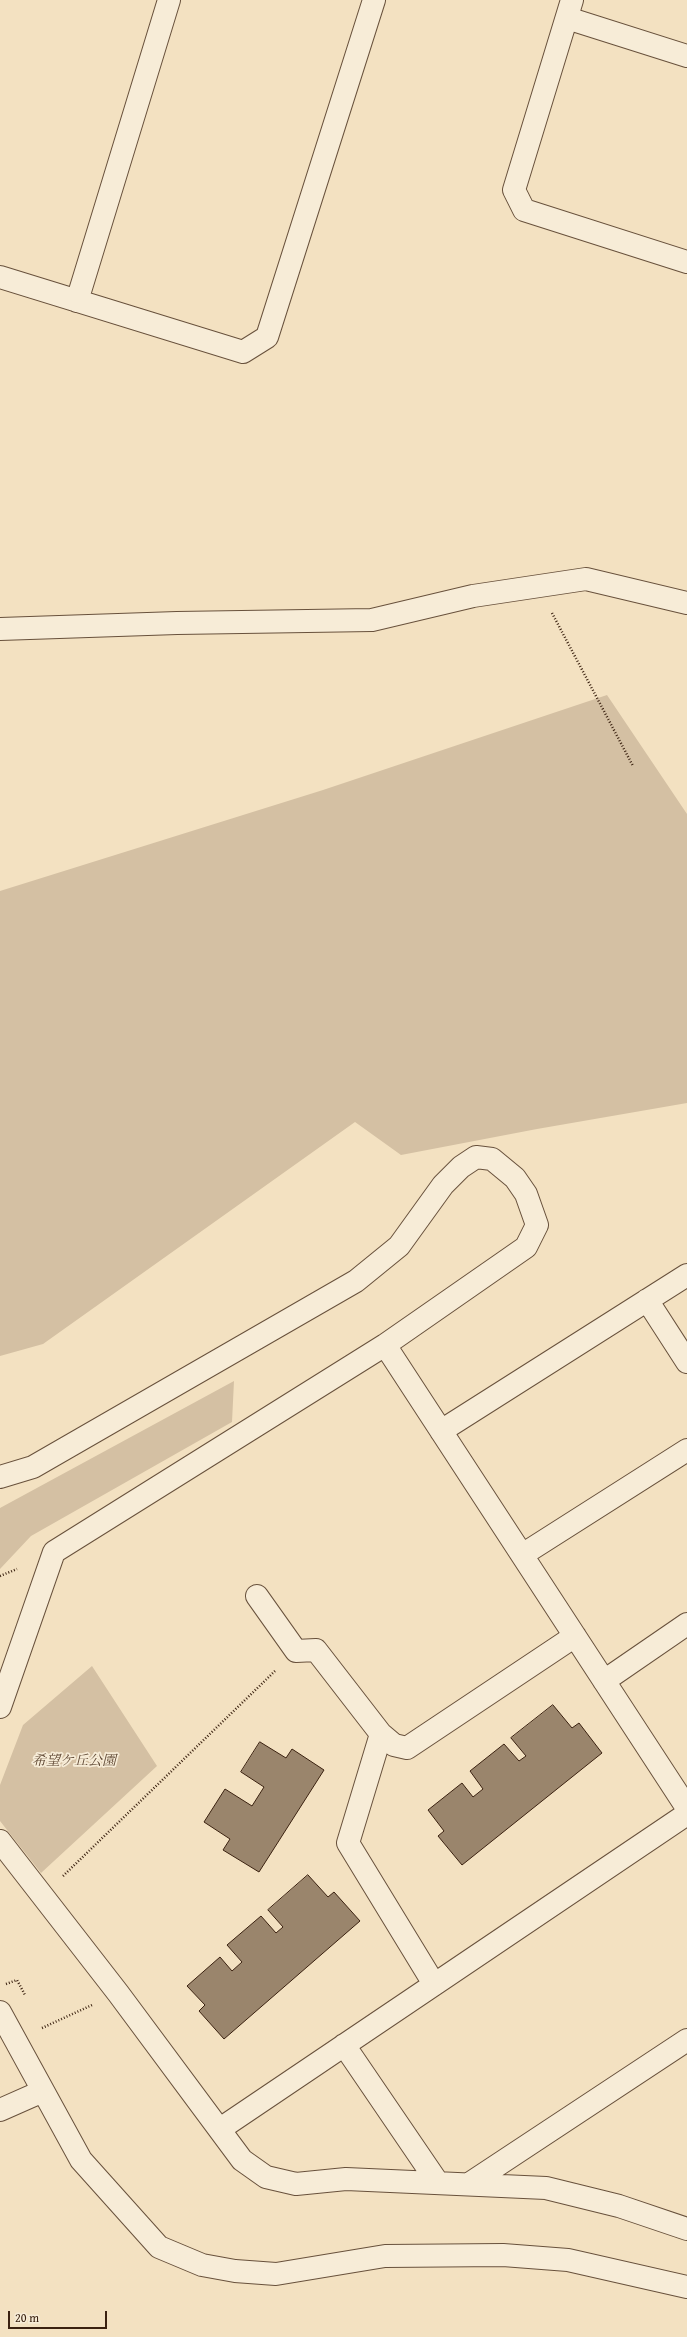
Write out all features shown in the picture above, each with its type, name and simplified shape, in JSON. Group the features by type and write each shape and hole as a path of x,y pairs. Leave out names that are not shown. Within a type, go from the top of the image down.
{"street":[{"path":"77,301 169,0"},
{"path":"0,277 243,352 267,337 374,0"},
{"path":"687,56 569,9 514,190 524,210 687,262"},
{"path":"0,629 177,623 372,620 474,596 586,579 687,603"},
{"path":"0,1477 33,1467 356,1281 399,1246 442,1185 461,1167 476,1157 492,1158 515,1178 526,1194 537,1225 526,1247 385,1345 54,1552 0,1707"},
{"path":"441,1431 687,1275"},
{"path":"647,1300 687,1362"},
{"path":"385,1345 687,1808"},
{"path":"522,1554 687,1450"},
{"path":"257,1596 296,1651 316,1650 381,1734 394,1745 408,1748 575,1636"},
{"path":"604,1681 687,1624"},
{"path":"381,1734 348,1843 434,1984"},
{"path":"220,2129 687,1814"},
{"path":"0,1841 118,1993 242,2160 266,2177 296,2184 346,2179 546,2188 619,2206 687,2229"},
{"path":"0,2012 81,2160 158,2247 202,2265 235,2271 276,2274 386,2256 503,2255 568,2260 687,2288"},
{"path":"469,2184 687,2040"},
{"path":"344,2045 438,2183"},
{"path":"0,2110 43,2091"}],"path":[{"path":"538,586 632,766"},
{"path":"42,1895 296,1651"},
{"path":"0,1986 17,1980 28,2000"},
{"path":"38,2021 42,2028 118,1993"}],"green space":[{"path":"607,695 687,814 687,1103 537,1129 401,1155 355,1122 43,1344 0,1356 0,891 323,790"},
{"path":"234,1381 232,1422 31,1536 0,1569 0,1508"},
{"name":"希望ケ丘公園","path":"92,1666 157,1766 41,1873 0,1821 0,1785 23,1725"}],"building":[{"path":"553,1705 572,1728 579,1723 602,1753 462,1865 438,1836 444,1831 428,1810 462,1783 473,1797 483,1789 470,1771 504,1744 519,1761 526,1756 511,1738"},
{"path":"260,1742 286,1758 292,1749 324,1770 259,1872 223,1850 230,1839 204,1822 225,1789 252,1806 264,1787 241,1772"},
{"path":"308,1875 328,1897 334,1892 360,1921 224,2039 199,2011 205,2005 187,1986 220,1957 232,1971 242,1962 227,1945 261,1916 276,1933 283,1927 268,1910"}]}
